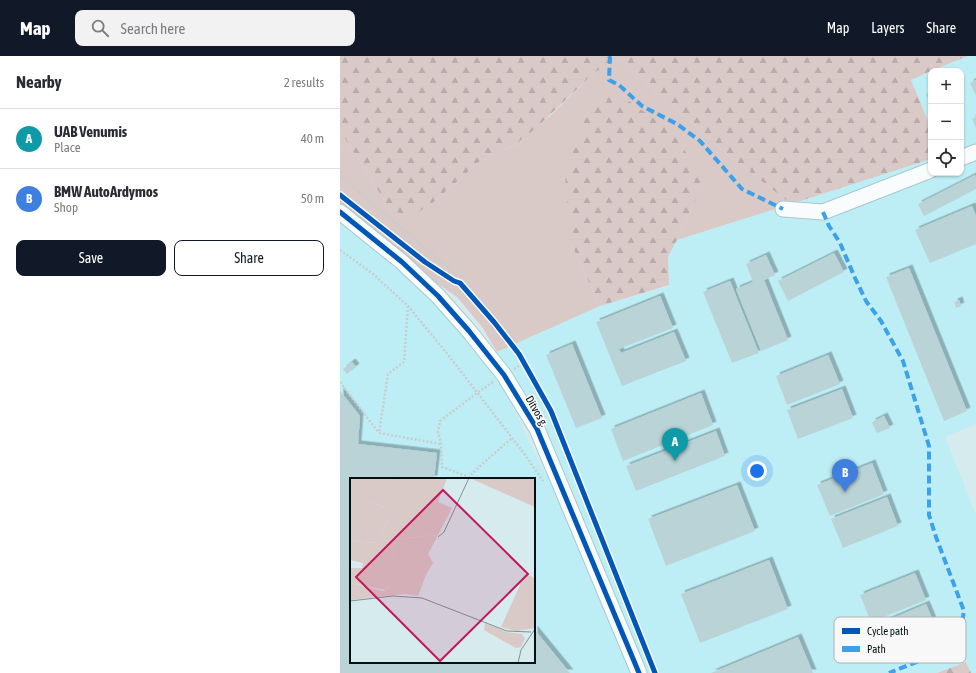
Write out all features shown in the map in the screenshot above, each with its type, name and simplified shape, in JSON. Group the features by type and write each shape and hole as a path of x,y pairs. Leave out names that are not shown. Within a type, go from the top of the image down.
{"street":[{"path":"964,157 976,152"},
{"path":"782,209 823,212 928,171"},
{"name":"Ditvos g.","path":"340,212 402,262 438,296 469,331 504,375 537,430 639,673"}],"path":[{"path":"340,176 450,269 460,283"},
{"path":"340,250 373,274 408,306 449,356 523,452 544,483"},
{"path":"448,277 460,283"},
{"path":"379,433 388,374 404,362 408,306"},
{"path":"512,438 469,477 442,467 441,444 438,432 440,421 477,393 524,362"},
{"path":"340,382 379,433 441,444"}],"shaded area":[{"path":"968,56 976,56 976,424 945,437 976,515 976,673 971,673 966,662 966,617 834,617 834,663 963,663 937,673 645,673 568,480 539,421 497,352 600,306 669,286 668,256 677,240 928,160 928,176 964,176 964,68 940,68"},
{"path":"928,73 928,121 911,80"},
{"path":"340,221 414,281 438,304 493,370 510,397 541,466 554,484 633,673 340,673"}],"green space":[{"path":"340,56 968,56 938,68 928,68 928,72 911,80 928,121 928,160 791,204 727,154 620,59 595,72 535,129 516,144 479,162 428,207 415,213 400,213 390,209 340,131"},
{"path":"620,59 727,154 791,204 677,240 704,182 571,243 600,306 497,352 482,327 457,297 432,280 340,204 340,131 390,209 428,207 479,162 516,144 550,116 595,72"},
{"path":"611,88 674,133 704,182 668,256 669,285 600,306 571,243 565,175 586,115"},
{"path":"966,662 971,673 937,673"}],"building":[{"path":"976,80 976,94 975,94 970,83"},
{"path":"976,117 976,128 972,119"},
{"path":"975,175 976,189 924,216 918,204"},
{"path":"972,206 976,216 976,244 930,263 915,230"},
{"path":"834,253 844,272 788,301 778,281"},
{"path":"766,255 775,275 764,280 788,340 761,351 736,289 753,282 746,264"},
{"path":"909,268 967,411 944,421 886,277"},
{"path":"730,281 759,353 732,363 703,292"},
{"path":"660,296 673,328 619,349 621,353 674,332 686,361 622,386 596,322"},
{"path":"959,300 961,306 956,308 954,302"},
{"path":"572,344 602,418 576,428 546,355"},
{"path":"828,355 840,384 787,405 776,376"},
{"path":"352,362 356,367 347,374 343,369"},
{"path":"842,389 853,418 798,439 787,410"},
{"path":"340,391 360,416 358,444 437,453 434,478 350,478 350,663 535,663 535,630 570,673 340,673"},
{"path":"701,393 713,425 623,461 611,429"},
{"path":"884,416 890,428 877,433 872,422"},
{"path":"716,431 725,456 636,491 626,466"},
{"path":"872,463 884,494 830,516 817,485"},
{"path":"737,485 755,531 666,566 648,519"},
{"path":"887,497 898,526 843,548 831,519"},
{"path":"769,560 788,609 700,643 681,594"},
{"path":"915,573 926,600 884,617 869,617 860,595"},
{"path":"926,604 931,617 895,617"},
{"path":"798,637 813,673 711,673"}],"marked path":[{"path":"609,56 609,80 619,85 642,106 677,124 700,141 742,189 783,209"},
{"path":"823,212 829,226 840,243 866,301 881,321 903,361 929,446 929,515 964,611 963,617"},
{"path":"889,673 914,663"}],"cycle path":[{"path":"340,195 425,262 454,281 460,283 494,322 519,354 551,411 655,673"},
{"path":"340,212 402,262 438,296 469,331 504,375 537,429 639,673"}],"place":[{"name":"UAB Venumis","path":"675,461"},
{"name":"BMW AutoArdymos","path":"845,492"}]}
